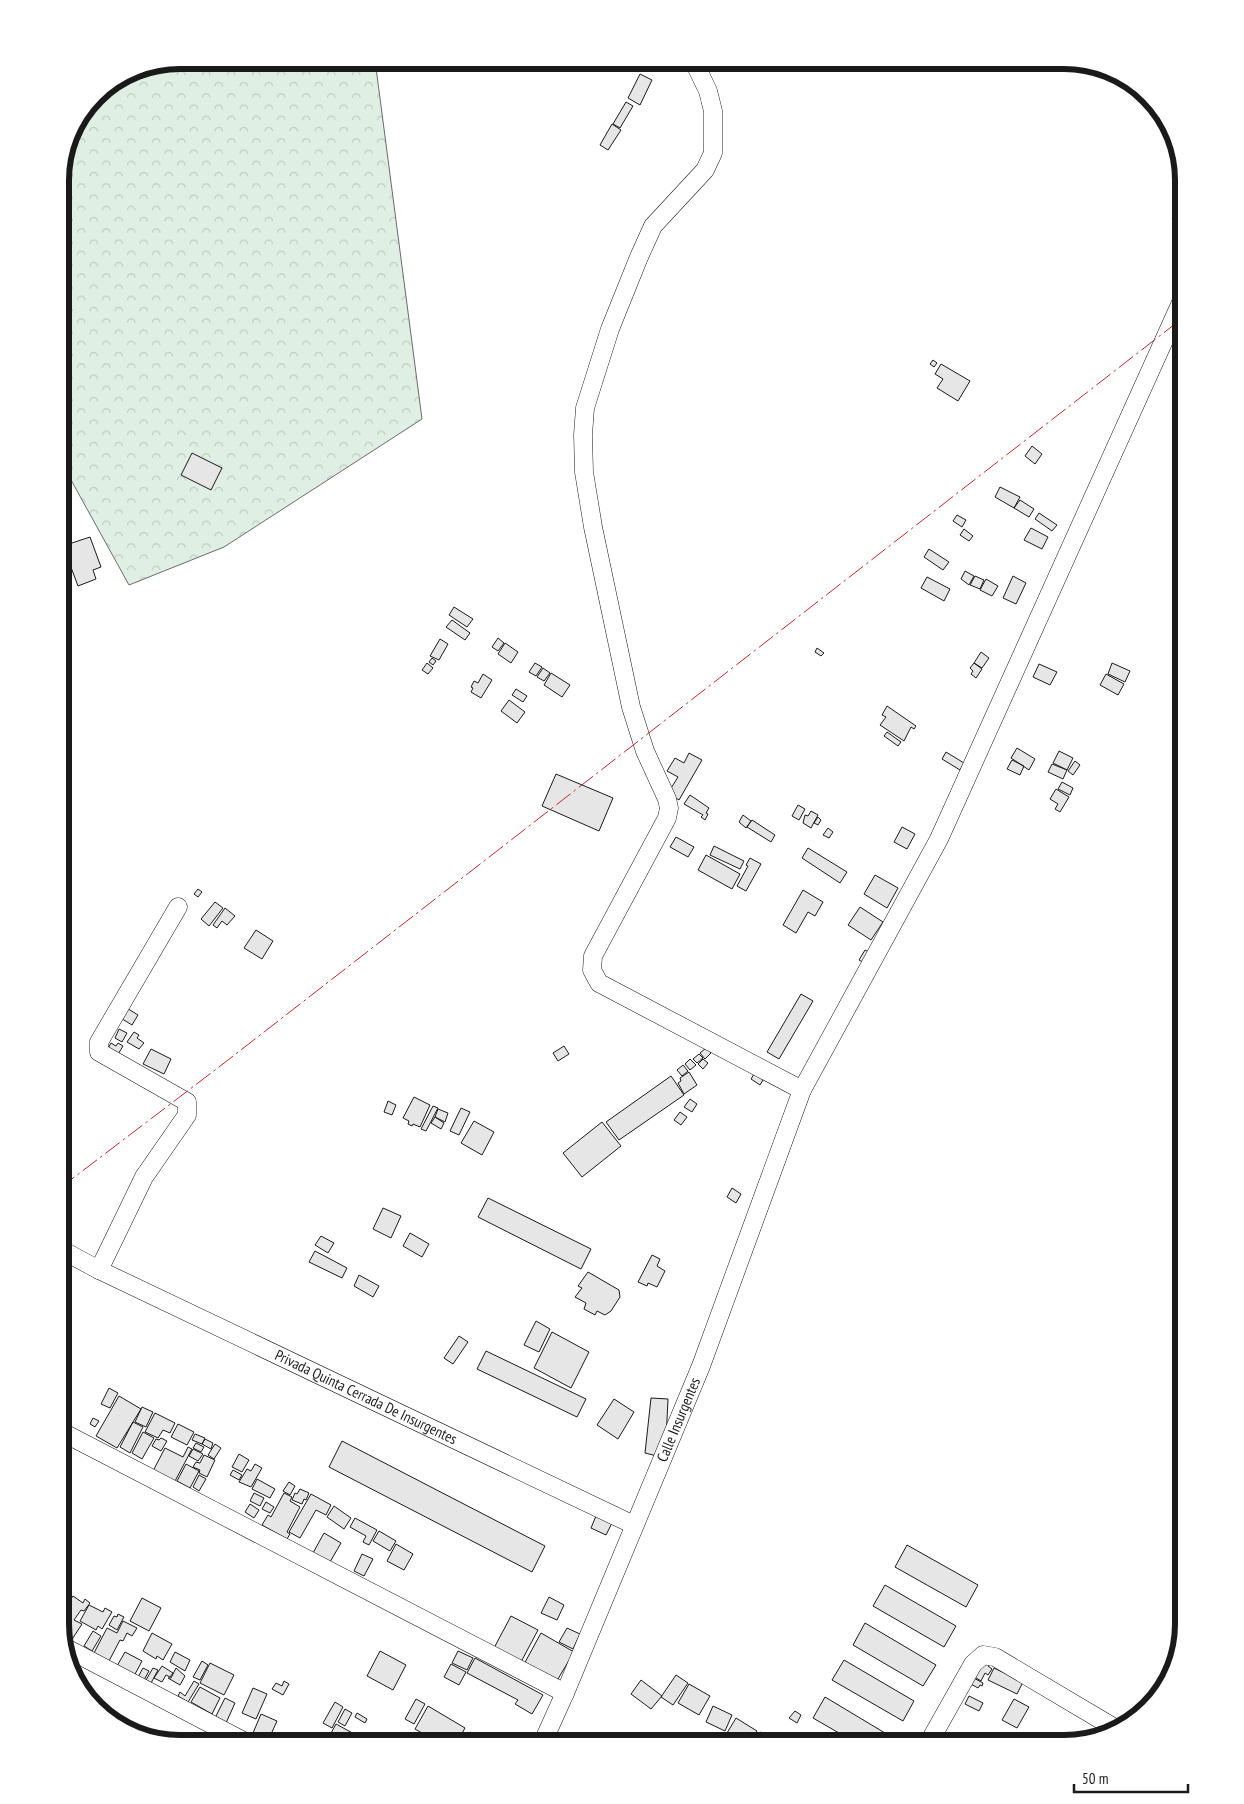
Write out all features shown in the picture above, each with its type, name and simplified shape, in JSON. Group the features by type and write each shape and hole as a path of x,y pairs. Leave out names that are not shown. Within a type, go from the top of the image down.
{"street":[{"path":"697,69 708,91 713,110 712,153 705,170 653,226 610,329 585,408 583,435 584,472 593,527 631,707 669,808 667,818 593,956 592,970 599,983 802,1090"},
{"name":"Calle Insurgentes","path":"546,1735 701,1366 802,1090 940,839 1175,316"},
{"path":"99,1270 144,1176 187,1115 186,1102 99,1052 99,1042 178,907"},
{"name":"Privada Quinta Cerrada De Insurgentes","path":"69,1254 99,1270 634,1525"},
{"path":"69,1436 565,1693"},
{"path":"73,1652 232,1735"},
{"path":"933,1735 973,1664 982,1655 995,1657 1110,1725"}],"green space":[{"path":"172,69 376,69 422,419 224,547 129,585 69,476 69,172 71,158 80,130 96,106 106,96 137,77 158,71"}],"building":[{"path":"640,74 652,80 640,105 628,98"},
{"path":"626,102 633,106 620,128 613,124"},
{"path":"612,124 621,130 608,150 600,145"},
{"path":"933,360 937,363 934,367 930,364"},
{"path":"941,364 970,381 958,401 937,388 943,379 935,374"},
{"path":"1032,446 1042,454 1035,464 1025,456"},
{"path":"192,453 222,468 211,490 181,475"},
{"path":"1000,487 1020,497 1014,508 995,497"},
{"path":"1020,500 1034,509 1029,517 1014,508"},
{"path":"1039,513 1057,525 1052,531 1035,519"},
{"path":"957,515 966,520 962,527 953,521"},
{"path":"1031,528 1048,537 1042,549 1024,540"},
{"path":"964,529 973,536 969,541 960,535"},
{"path":"90,537 101,567 93,570 96,579 78,586 69,562 69,544"},
{"path":"929,549 949,562 943,570 924,557"},
{"path":"965,571 974,576 969,585 961,579"},
{"path":"975,576 984,580 980,589 970,585"},
{"path":"1013,576 1026,583 1016,604 1003,598"},
{"path":"927,577 950,589 944,601 921,588"},
{"path":"986,579 998,586 992,596 980,590"},
{"path":"454,607 473,619 467,627 449,615"},
{"path":"452,620 470,633 465,640 446,627"},
{"path":"498,638 504,643 498,651 492,647"},
{"path":"440,639 448,644 439,660 430,656"},
{"path":"505,643 518,652 511,663 498,654"},
{"path":"817,648 824,653 821,656 815,652"},
{"path":"981,652 989,658 982,668 974,663"},
{"path":"432,658 436,661 433,665 429,662"},
{"path":"427,663 433,668 428,674 422,670"},
{"path":"535,663 542,667 536,676 529,672"},
{"path":"974,663 982,669 976,678 971,674 973,671 970,668"},
{"path":"1112,663 1130,671 1125,682 1108,674"},
{"path":"1039,664 1057,672 1050,685 1033,677"},
{"path":"543,668 550,673 544,681 537,677"},
{"path":"551,673 570,685 562,697 544,685"},
{"path":"483,674 492,680 481,698 471,692 473,688 471,687 474,681 478,683"},
{"path":"1106,674 1124,684 1118,695 1100,685"},
{"path":"516,689 527,696 523,702 512,695"},
{"path":"509,700 525,712 517,723 501,711"},
{"path":"887,706 916,726 914,729 911,727 904,741 880,725 886,717 882,715"},
{"path":"887,732 901,742 898,746 884,736"},
{"path":"1017,748 1035,759 1029,770 1011,758"},
{"path":"1059,751 1073,758 1067,770 1053,763"},
{"path":"946,752 964,763 960,770 942,759"},
{"path":"689,753 702,760 679,800 668,793 678,777 667,771 675,758 684,763"},
{"path":"1012,760 1024,766 1020,775 1007,769"},
{"path":"1075,761 1080,765 1073,775 1068,771"},
{"path":"1052,764 1067,770 1063,779 1048,772"},
{"path":"556,774 613,798 599,831 542,806"},
{"path":"1062,782 1073,788 1070,795 1058,789"},
{"path":"1056,789 1069,797 1060,812 1055,809 1058,804 1050,799"},
{"path":"690,795 709,808 705,820 701,817 703,815 684,804"},
{"path":"798,805 805,809 799,820 792,816"},
{"path":"811,811 818,815 811,828 803,823 805,815 808,816"},
{"path":"743,815 751,821 746,828 739,822"},
{"path":"818,817 821,820 818,825 814,823"},
{"path":"752,820 775,835 771,842 747,827"},
{"path":"902,827 915,834 907,849 894,842"},
{"path":"828,828 833,832 829,838 823,835"},
{"path":"676,837 694,847 688,857 670,847"},
{"path":"714,846 744,861 740,869 710,855"},
{"path":"808,848 847,872 840,883 802,858"},
{"path":"706,855 740,874 732,889 698,870"},
{"path":"750,858 761,864 746,891 737,886 748,866 746,865"},
{"path":"875,875 898,888 887,908 864,894"},
{"path":"198,889 202,892 198,897 194,894"},
{"path":"803,890 823,902 815,916 808,912 796,933 783,925"},
{"path":"215,902 223,908 209,926 201,919"},
{"path":"860,907 883,922 871,940 848,925"},
{"path":"225,908 235,916 227,925 222,921 217,928 213,925"},
{"path":"256,930 273,941 262,959 244,948"},
{"path":"865,950 874,955 868,965 859,960"},
{"path":"801,994 813,1001 779,1059 767,1052"},
{"path":"125,1007 138,1015 132,1025 119,1017"},
{"path":"119,1029 127,1033 122,1042 115,1038"},
{"path":"134,1032 139,1035 137,1038 144,1043 139,1049 127,1042"},
{"path":"111,1043 116,1046 118,1043 123,1046 117,1056 107,1050"},
{"path":"564,1046 569,1054 558,1061 553,1053"},
{"path":"706,1048 711,1053 705,1059 700,1053"},
{"path":"151,1049 171,1059 164,1074 143,1064"},
{"path":"699,1054 703,1058 697,1063 693,1059"},
{"path":"690,1059 696,1065 690,1070 685,1064"},
{"path":"703,1059 708,1063 703,1069 698,1064"},
{"path":"683,1065 688,1071 682,1076 677,1070"},
{"path":"689,1072 697,1085 684,1094 678,1083 681,1081 680,1078"},
{"path":"754,1074 763,1080 760,1085 751,1079"},
{"path":"671,1076 684,1095 619,1140 606,1122"},
{"path":"414,1097 430,1105 420,1127 408,1124 409,1121 403,1118"},
{"path":"690,1099 697,1104 692,1112 684,1107"},
{"path":"388,1101 396,1105 392,1115 384,1112"},
{"path":"433,1106 438,1108 426,1131 421,1129"},
{"path":"461,1108 470,1112 459,1135 450,1131"},
{"path":"438,1109 448,1113 445,1122 435,1117"},
{"path":"680,1112 687,1117 681,1125 674,1120"},
{"path":"435,1117 444,1123 441,1129 431,1123"},
{"path":"474,1121 494,1132 482,1155 461,1143"},
{"path":"602,1122 621,1146 582,1177 563,1153"},
{"path":"732,1188 741,1194 736,1203 727,1197"},
{"path":"488,1198 591,1249 581,1269 478,1217"},
{"path":"383,1208 401,1216 391,1238 373,1229"},
{"path":"410,1233 429,1244 422,1257 403,1246"},
{"path":"321,1236 334,1243 328,1253 315,1245"},
{"path":"315,1251 347,1268 342,1278 309,1262"},
{"path":"652,1255 660,1259 657,1266 665,1271 657,1287 648,1283 647,1286 638,1282"},
{"path":"588,1272 619,1290 620,1297 611,1311 605,1315 597,1311 595,1315 584,1309 586,1303 575,1297 582,1288 578,1286"},
{"path":"359,1275 379,1286 373,1297 354,1286"},
{"path":"536,1321 550,1329 539,1352 524,1345"},
{"path":"552,1332 589,1352 571,1388 534,1368"},
{"path":"459,1336 468,1342 453,1364 444,1358"},
{"path":"486,1351 586,1399 577,1417 477,1369"},
{"path":"109,1388 118,1393 110,1408 101,1404"},
{"path":"119,1396 141,1409 117,1448 96,1436"},
{"path":"651,1398 668,1399 666,1440 657,1456 645,1453"},
{"path":"614,1399 634,1412 618,1439 597,1425"},
{"path":"142,1407 153,1412 146,1427 135,1422"},
{"path":"155,1413 175,1423 170,1433 163,1430 158,1438 145,1432"},
{"path":"93,1418 99,1421 95,1427 90,1424"},
{"path":"133,1422 143,1427 130,1453 120,1447"},
{"path":"178,1424 194,1432 187,1445 171,1437"},
{"path":"143,1432 154,1438 142,1459 132,1453"},
{"path":"195,1434 205,1438 202,1444 192,1440"},
{"path":"161,1438 167,1441 161,1451 152,1446 156,1439 159,1440"},
{"path":"205,1439 213,1443 211,1449 202,1444"},
{"path":"342,1441 545,1546 532,1572 329,1467"},
{"path":"196,1443 204,1447 201,1452 193,1448"},
{"path":"215,1444 221,1448 214,1459 208,1455"},
{"path":"188,1447 192,1449 174,1483 153,1471 165,1448 183,1457"},
{"path":"193,1449 203,1454 198,1461 189,1456"},
{"path":"239,1454 249,1460 242,1472 232,1467"},
{"path":"204,1455 215,1460 207,1477 199,1473 200,1470 193,1467 196,1462 200,1463"},
{"path":"186,1464 199,1471 190,1488 177,1481"},
{"path":"255,1464 262,1468 251,1487 239,1482 247,1469 251,1471"},
{"path":"233,1470 242,1475 239,1480 230,1475"},
{"path":"199,1475 206,1479 199,1491 193,1487"},
{"path":"257,1479 275,1489 270,1498 252,1489"},
{"path":"289,1482 295,1486 290,1495 283,1491"},
{"path":"300,1489 309,1493 302,1504 292,1500 295,1493 297,1494"},
{"path":"254,1493 264,1498 260,1506 250,1501"},
{"path":"284,1493 292,1497 290,1501 300,1507 287,1532 290,1534 287,1539 262,1525 268,1515 271,1517"},
{"path":"311,1494 331,1505 326,1515 316,1510 300,1538 289,1532"},
{"path":"266,1502 274,1507 270,1513 262,1509"},
{"path":"250,1504 259,1510 254,1518 245,1512"},
{"path":"334,1506 351,1518 344,1529 327,1517"},
{"path":"596,1516 612,1523 606,1535 591,1528"},
{"path":"355,1518 377,1530 369,1545 363,1542 366,1536 350,1527"},
{"path":"379,1531 396,1541 390,1551 373,1541"},
{"path":"324,1533 341,1543 330,1562 313,1553"},
{"path":"396,1544 413,1554 404,1570 387,1561"},
{"path":"907,1545 978,1585 966,1607 895,1567"},
{"path":"362,1554 373,1559 364,1576 354,1571"},
{"path":"885,1585 956,1626 944,1647 873,1606"},
{"path":"73,1596 83,1603 85,1599 90,1603 84,1611 81,1610 74,1620 82,1624 71,1641 69,1628 71,1626 69,1625 69,1602"},
{"path":"549,1597 564,1605 557,1620 541,1613"},
{"path":"142,1598 161,1608 149,1631 130,1621"},
{"path":"89,1605 103,1612 105,1608 112,1612 102,1629 98,1626 96,1630 80,1621"},
{"path":"118,1614 124,1617 117,1630 109,1625 114,1616 117,1617"},
{"path":"511,1616 538,1630 521,1662 494,1648"},
{"path":"123,1621 137,1628 132,1636 127,1633 123,1641 120,1640 109,1661 94,1653 107,1628 117,1633"},
{"path":"865,1623 936,1665 923,1686 853,1645"},
{"path":"567,1628 580,1634 573,1649 559,1642"},
{"path":"93,1631 101,1636 92,1651 84,1646"},
{"path":"152,1633 172,1644 163,1660 157,1656 156,1659 143,1651"},
{"path":"541,1633 574,1652 555,1684 523,1666"},
{"path":"380,1651 406,1665 393,1690 367,1676"},
{"path":"458,1651 473,1658 467,1670 452,1663"},
{"path":"125,1652 142,1661 134,1676 117,1666"},
{"path":"175,1652 190,1660 185,1671 170,1662"},
{"path":"475,1658 543,1695 532,1714 515,1704 518,1700 467,1673"},
{"path":"844,1660 914,1701 903,1721 832,1680"},
{"path":"982,1660 989,1664 988,1666 992,1669 988,1675 985,1673 981,1681 973,1676"},
{"path":"202,1661 208,1665 200,1680 193,1677"},
{"path":"210,1663 234,1675 224,1695 200,1683"},
{"path":"451,1664 466,1672 459,1685 444,1677"},
{"path":"162,1666 173,1673 170,1677 166,1675 162,1682 154,1678"},
{"path":"143,1668 149,1671 144,1680 138,1677"},
{"path":"153,1668 158,1670 151,1683 146,1680"},
{"path":"176,1668 185,1676 180,1685 168,1678 171,1678"},
{"path":"994,1668 1023,1682 1017,1694 988,1680"},
{"path":"676,1675 688,1683 673,1705 661,1697"},
{"path":"972,1677 983,1683 982,1686 980,1685 978,1688 969,1683"},
{"path":"641,1680 662,1696 651,1709 631,1694"},
{"path":"194,1681 199,1684 188,1702 178,1696 180,1692 185,1696"},
{"path":"284,1681 289,1684 283,1695 272,1689 276,1683 282,1686"},
{"path":"689,1684 710,1696 699,1715 678,1703"},
{"path":"200,1687 220,1698 212,1714 191,1702"},
{"path":"253,1688 267,1694 256,1719 242,1713"},
{"path":"969,1696 983,1703 979,1711 965,1704"},
{"path":"825,1697 888,1735 842,1735 813,1718"},
{"path":"225,1698 235,1703 226,1723 215,1718"},
{"path":"416,1699 425,1704 414,1724 405,1719"},
{"path":"1014,1699 1029,1707 1017,1728 1002,1720"},
{"path":"335,1702 343,1707 332,1728 323,1723"},
{"path":"428,1706 465,1728 461,1735 425,1735 415,1729"},
{"path":"713,1706 732,1715 725,1731 706,1722"},
{"path":"345,1709 352,1713 345,1726 338,1722"},
{"path":"795,1711 801,1715 797,1723 789,1718"},
{"path":"357,1713 367,1719 365,1723 355,1717"},
{"path":"261,1714 277,1721 271,1735 257,1735 253,1733"},
{"path":"736,1718 757,1731 755,1735 730,1735 727,1733"},
{"path":"336,1724 356,1735 330,1735"}],"power":[{"path":"69,1181 219,1067 1175,324"}]}
